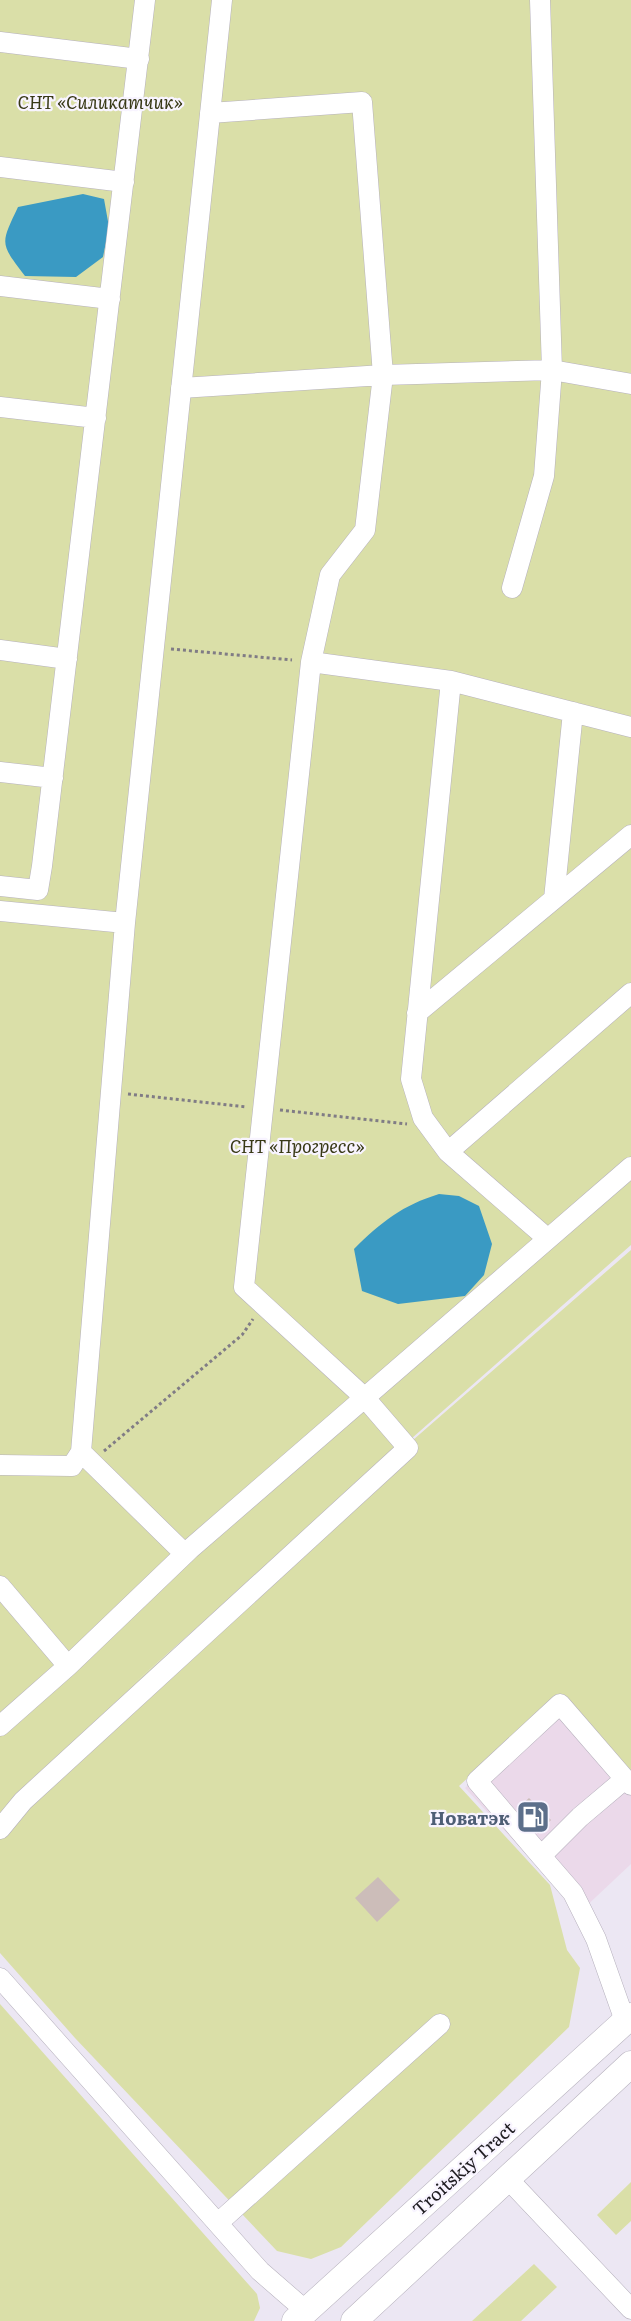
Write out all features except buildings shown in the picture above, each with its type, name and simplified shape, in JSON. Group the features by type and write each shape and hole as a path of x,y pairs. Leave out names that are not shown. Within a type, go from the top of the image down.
{"main road":[{"name":"Troitskiy Tract","path":"300,2316 628,2018"},
{"name":"Troitskiy Tract","path":"354,2321 631,2064"}],"street":[{"path":"0,886 38,890 146,0"},
{"path":"184,1554 86,1457 125,923 222,0"},
{"path":"512,588 544,476 552,370 540,0"},
{"path":"0,42 139,59"},
{"path":"0,1829 23,1801 408,1448 364,1398 244,1287 310,662 330,575 365,530 383,375 362,102 210,113"},
{"path":"0,167 124,182"},
{"path":"0,286 110,298"},
{"path":"182,388 383,375 552,370 631,384"},
{"path":"0,407 96,418"},
{"path":"0,650 67,659"},
{"path":"310,662 451,681 631,728"},
{"path":"451,681 411,1079 423,1118 448,1152 548,1239"},
{"path":"554,899 573,712"},
{"path":"0,772 53,778"},
{"path":"417,1012 631,835"},
{"path":"0,911 125,923"},
{"path":"448,1152 631,993"},
{"path":"0,1726 68,1666 184,1554 631,1167"},
{"path":"0,1465 72,1466 86,1457"},
{"path":"0,1586 68,1666"},
{"path":"541,1856 580,1817 628,1782 560,1704 477,1781 541,1856 573,1893 596,1939 628,2018"},
{"path":"0,1978 300,2316"},
{"path":"218,2223 440,2024"},
{"path":"508,2179 629,2303"}],"path":[{"path":"154,647 310,662"},
{"path":"86,1457 242,1335 263,1305"}],"shaded area":[{"path":"559,1700 631,1777 631,1864 580,1912 465,1788"}],"green space":[{"name":"СНТ «Прогресс»","path":"0,0 631,0 631,1245 125,1691 631,1250 631,1773 558,1695 459,1786 550,1885 567,1950 580,1968 569,2027 341,2247 311,2259 277,2251 75,2038 0,1953"},
{"path":"0,2004 257,2294 260,2308 254,2321 0,2321"},
{"path":"631,2182 631,2221 616,2235 597,2215"},
{"path":"534,2264 557,2287 521,2321 472,2321"}],"water":[{"path":"83,194 104,199 109,227 103,257 76,277 25,276 11,257 5,243 8,229 18,207"},
{"path":"439,1194 459,1196 479,1206 492,1244 484,1275 465,1296 398,1304 362,1291 354,1249 403,1209"}],"place":[{"name":"Новатэк","path":"533,1817"}],"park label":[{"name":"СНТ «Силикатчик»","path":"100,101"}]}
